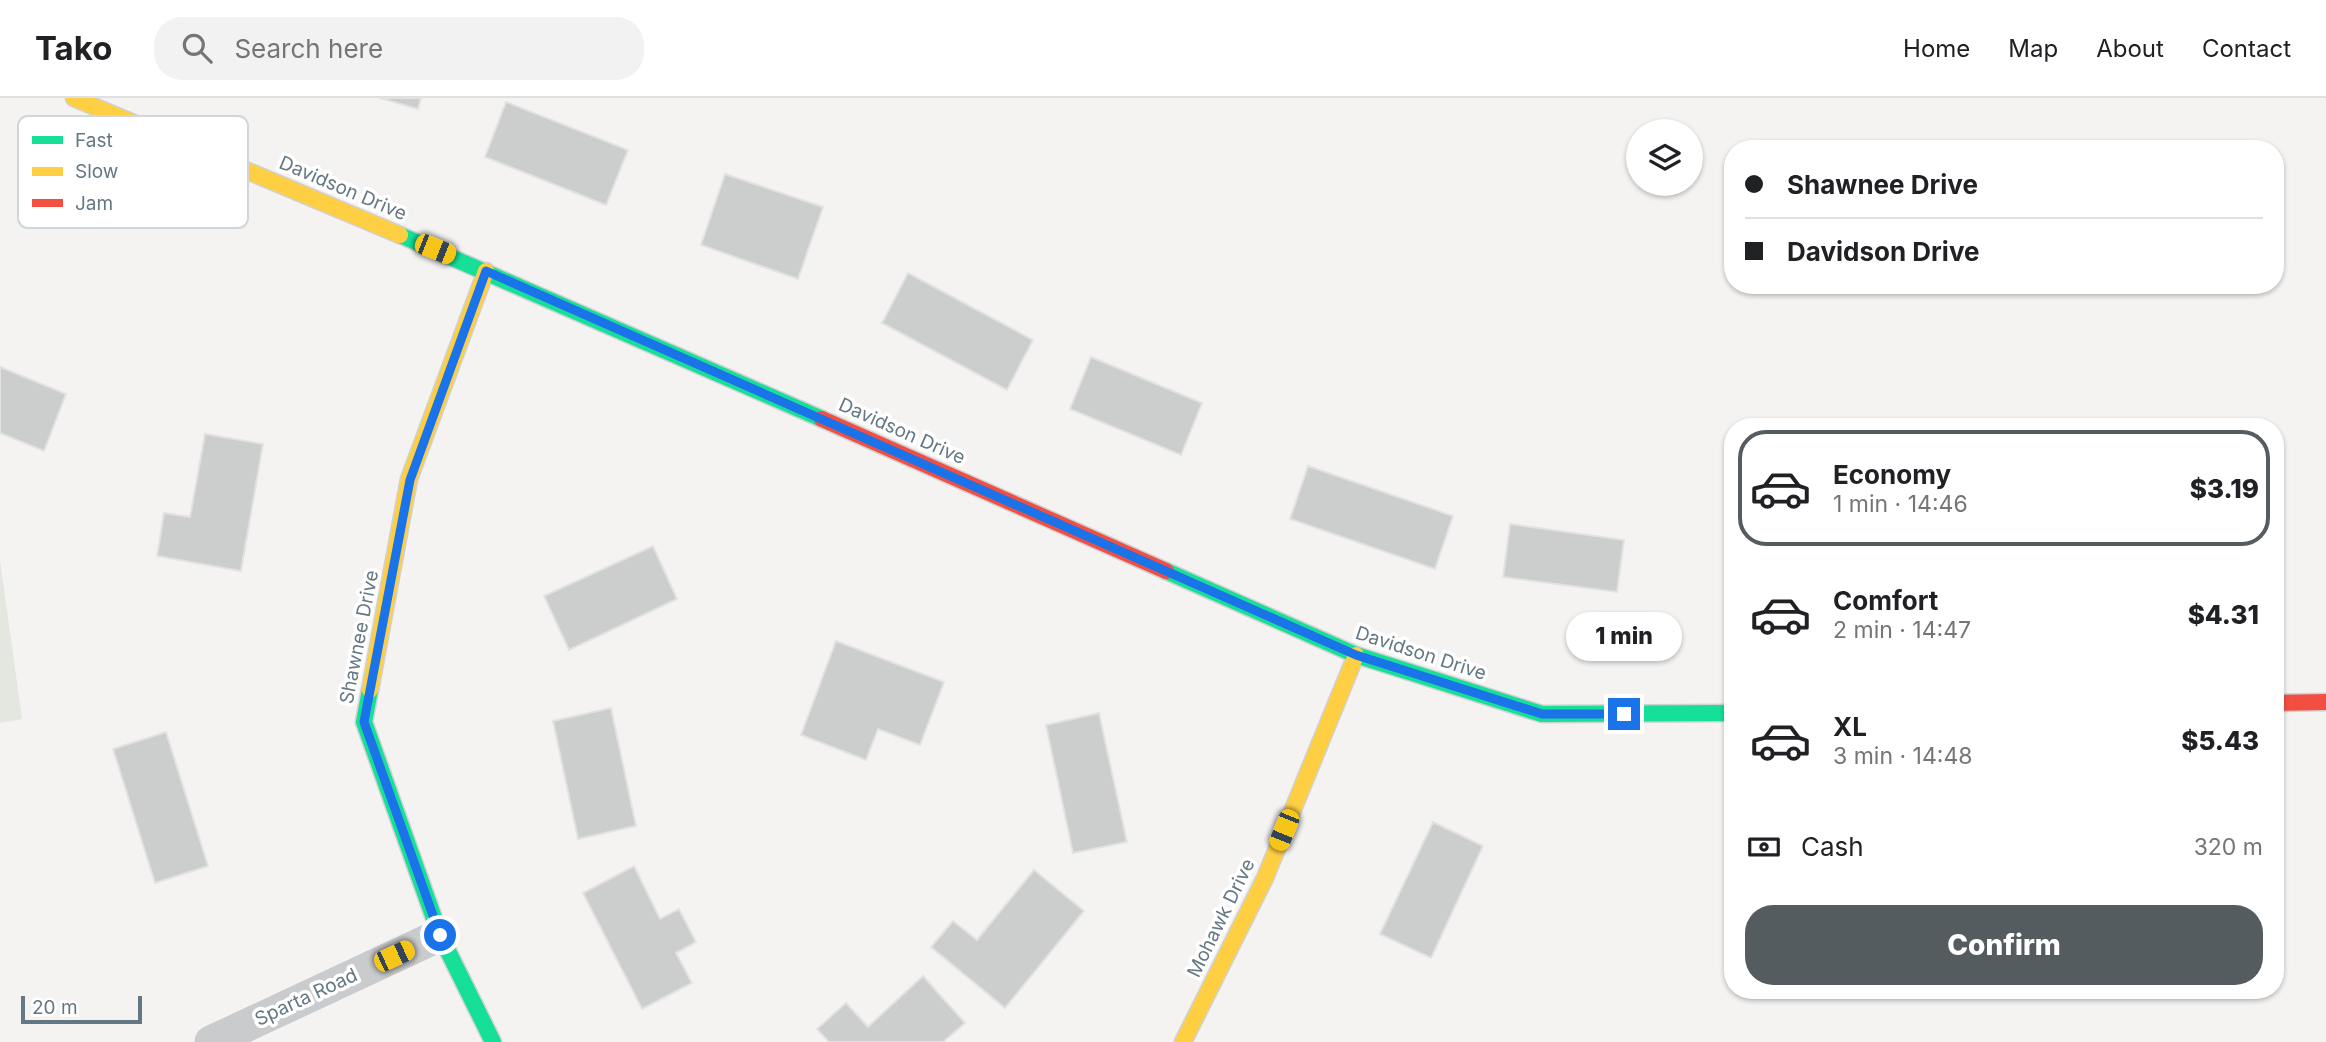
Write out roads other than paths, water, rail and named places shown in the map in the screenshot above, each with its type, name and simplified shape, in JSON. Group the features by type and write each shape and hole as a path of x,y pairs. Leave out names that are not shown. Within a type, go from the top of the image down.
{"street":[{"name":"Davidson Drive","path":"74,98 117,116"},
{"name":"Davidson Drive","path":"248,171 486,271 1356,655 1542,714 1724,713"},
{"name":"Shawnee Drive","path":"486,271 410,480 364,722 440,935 493,1042"},
{"name":"Mohawk Drive","path":"1183,1042 1265,878 1356,655"},
{"path":"2284,703 2326,702"},
{"name":"Sparta Road","path":"211,1042 440,935"}]}
